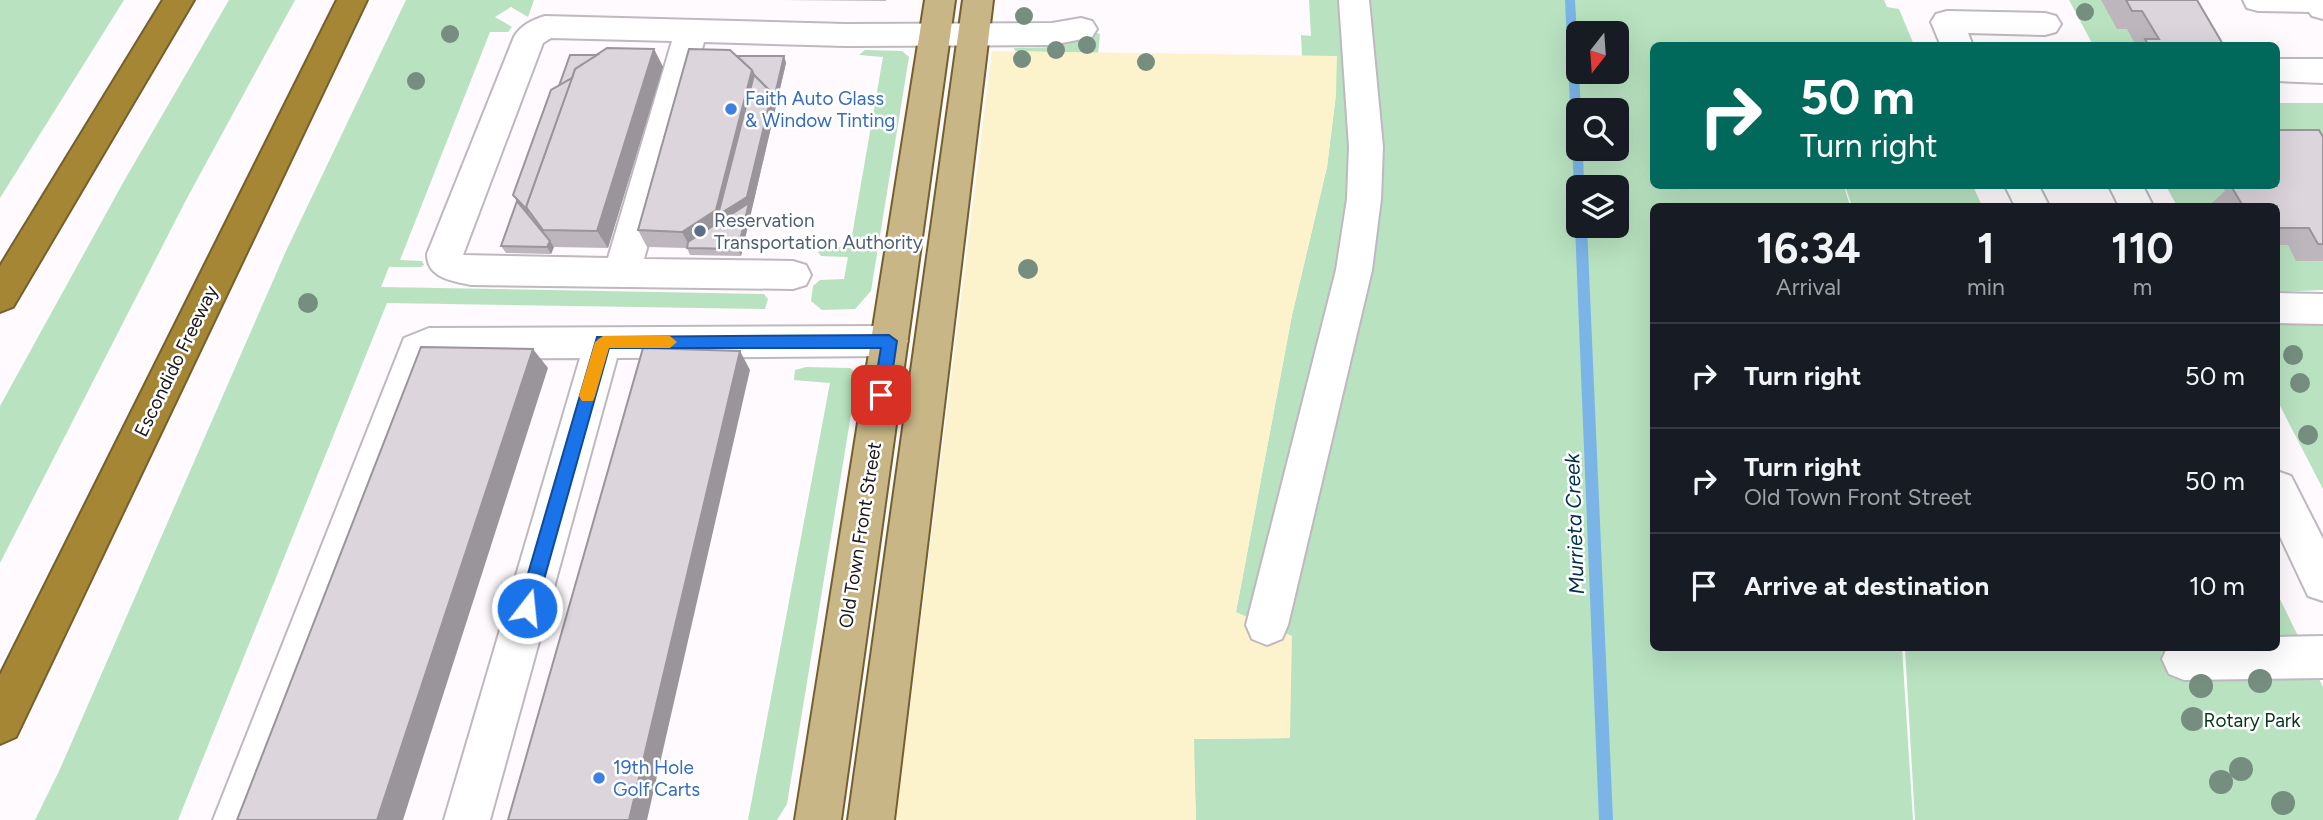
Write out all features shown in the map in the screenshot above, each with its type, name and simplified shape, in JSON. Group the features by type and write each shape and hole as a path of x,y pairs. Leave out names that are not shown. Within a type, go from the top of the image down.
{"highway":[{"path":"0,296 179,0"},
{"name":"Escondido Freeway","path":"0,722 352,0"}],"main road":[{"name":"Old Town Front Street","path":"818,820 889,341 957,17"},
{"path":"871,820 957,17"}],"street":[{"path":"1267,625 1354,270 1364,199 1366,147 1354,0"},
{"path":"2258,0 2318,1 2323,8"},
{"path":"793,275 471,271 453,267 445,261 445,254 530,37 536,30 545,27 691,31 957,17 1052,34 1080,29"},
{"path":"1955,42 1947,22 2045,23"},
{"path":"622,273 691,31"},
{"path":"2280,70 2323,71"},
{"path":"2280,308 2323,309"},
{"path":"236,820 417,349 429,342 889,341"},
{"path":"467,820 603,342"},
{"path":"2280,495 2323,582"},
{"path":"2184,659 2323,657"}],"green space":[{"path":"0,0 124,0 0,198"},
{"path":"229,0 295,0 186,200 0,563 0,406 124,181"},
{"path":"406,0 534,0 528,17 511,7 495,17 512,27 508,32 490,32 400,260 422,261 424,265 389,267 381,287 764,294 768,299 765,309 387,303 178,820 35,820 60,769 286,251"},
{"path":"1309,0 1884,0 1887,7 1899,9 1913,42 1650,42 1650,189 1845,189 1849,203 1650,203 1650,651 1902,651 1913,820 1196,820 1193,739 1290,738 1236,612 1292,315 1327,167 1336,94 1336,56 1302,56 1301,35 1311,36"},
{"path":"2069,0 2169,0 2194,42 2091,42"},
{"path":"1094,32 1100,34 1098,54 1015,51 1014,48 1065,45"},
{"path":"865,50 902,51 909,57 871,291 855,309 822,310 811,301 813,286 820,280 844,279 848,257 821,256 818,252 824,247 850,247 883,57 859,55"},
{"path":"2280,103 2323,103 2323,290 2280,292 2280,203 2175,203 2168,189 2280,189"},
{"path":"1846,189 1974,189 1981,203 1851,203"},
{"path":"2280,322 2323,324 2323,489 2280,406"},
{"path":"806,367 850,368 857,378 787,804 777,820 748,820 830,383 794,380 795,370"},
{"name":"Rotary Park","path":"2280,599 2323,687 2323,820 1915,820 1905,651 2280,651"}],"sand":[{"path":"992,51 1337,56 1336,94 1327,167 1292,315 1236,612 1292,636 1290,738 1194,739 1196,820 896,820"}],"building":[{"path":"2126,0 2197,0 2222,42 2147,42 2145,39 2159,39 2142,11 2132,11"},
{"path":"607,48 654,49 597,231 543,230 526,207 575,69"},
{"path":"689,49 730,50 752,70 716,210 682,232 638,230"},
{"path":"570,55 597,55 575,69 572,78 559,86"},
{"path":"737,56 784,56 774,99 772,93"},
{"path":"754,75 772,93 747,197 718,215"},
{"path":"572,78 526,207 529,212 513,195 551,90"},
{"path":"2280,130 2319,130 2323,137 2323,244 2318,244 2309,228 2280,228 2280,203 2241,203 2233,189 2280,189"},
{"path":"517,201 550,241 547,247 501,246"},
{"path":"749,203 738,249 687,248 688,242"},
{"path":"421,347 533,349 377,820 237,820"},
{"path":"643,348 740,351 629,820 508,820"}],"waterway":[{"name":"Murrieta Creek","path":"1570,0 1578,175"},
{"name":"Murrieta Creek","path":"1582,238 1606,820"}],"slow traffic":[{"path":"587,396 603,342 670,342"}],"place":[{"name":"Faith Auto Glass & Window Tinting","path":"731,109"},
{"name":"Reservation Transportation Authority","path":"700,231"},
{"name":"19th Hole Golf Carts","path":"599,778"}],"route":[{"path":"527,608 603,342 889,341 881,395"}]}
